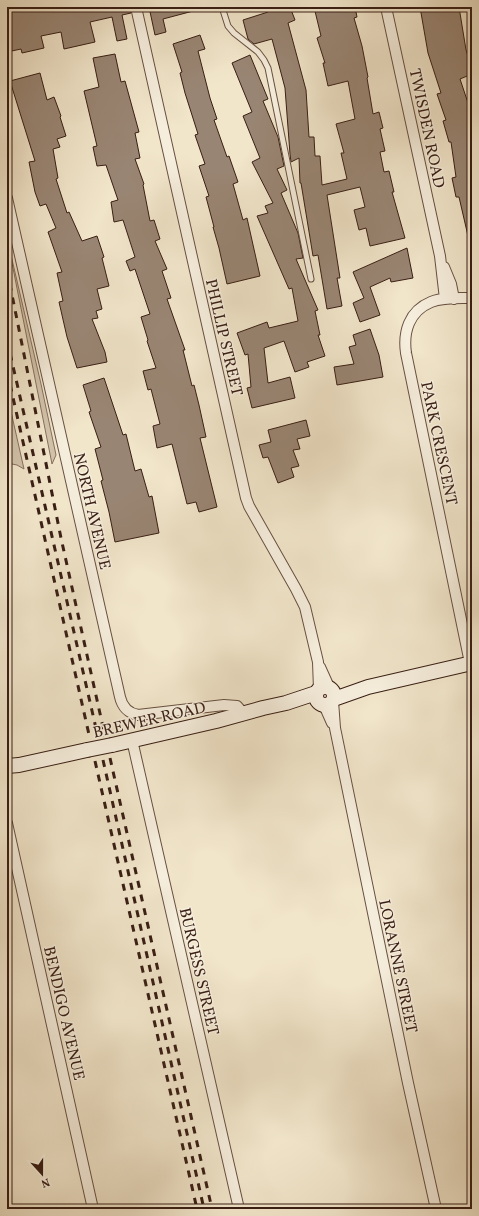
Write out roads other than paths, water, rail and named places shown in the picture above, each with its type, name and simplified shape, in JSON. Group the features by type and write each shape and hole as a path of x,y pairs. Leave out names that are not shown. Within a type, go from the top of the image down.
{"street":[{"name":"PHILLIP STREET","path":"136,7 246,498 305,607 326,696"},
{"name":"TWISDEN ROAD","path":"386,7 440,256 442,285 450,299"},
{"name":"NORTH AVENUE","path":"7,198 122,704 129,711 138,715 224,704 237,706 243,713"},
{"name":"PARK CRESCENT","path":"471,663 405,346 405,332 407,325 418,310 432,302 472,298"},
{"name":"BREWER ROAD","path":"11,767 216,721 286,703 368,687 471,663"},
{"name":"LORANNE STREET","path":"326,696 436,1209"},
{"name":"BURGESS STREET","path":"132,740 239,1209"},
{"name":"BENDIGO AVENUE","path":"7,823 93,1209"}],"lane":[{"path":"222,7 228,26 234,33 258,52 268,68 311,280"}],"railway":[{"path":"7,270 61,538 105,736"},
{"path":"7,340 98,737"},
{"path":"7,371 90,739"},
{"path":"110,758 212,1209"},
{"path":"103,760 204,1209"},
{"path":"95,761 197,1209"}]}
